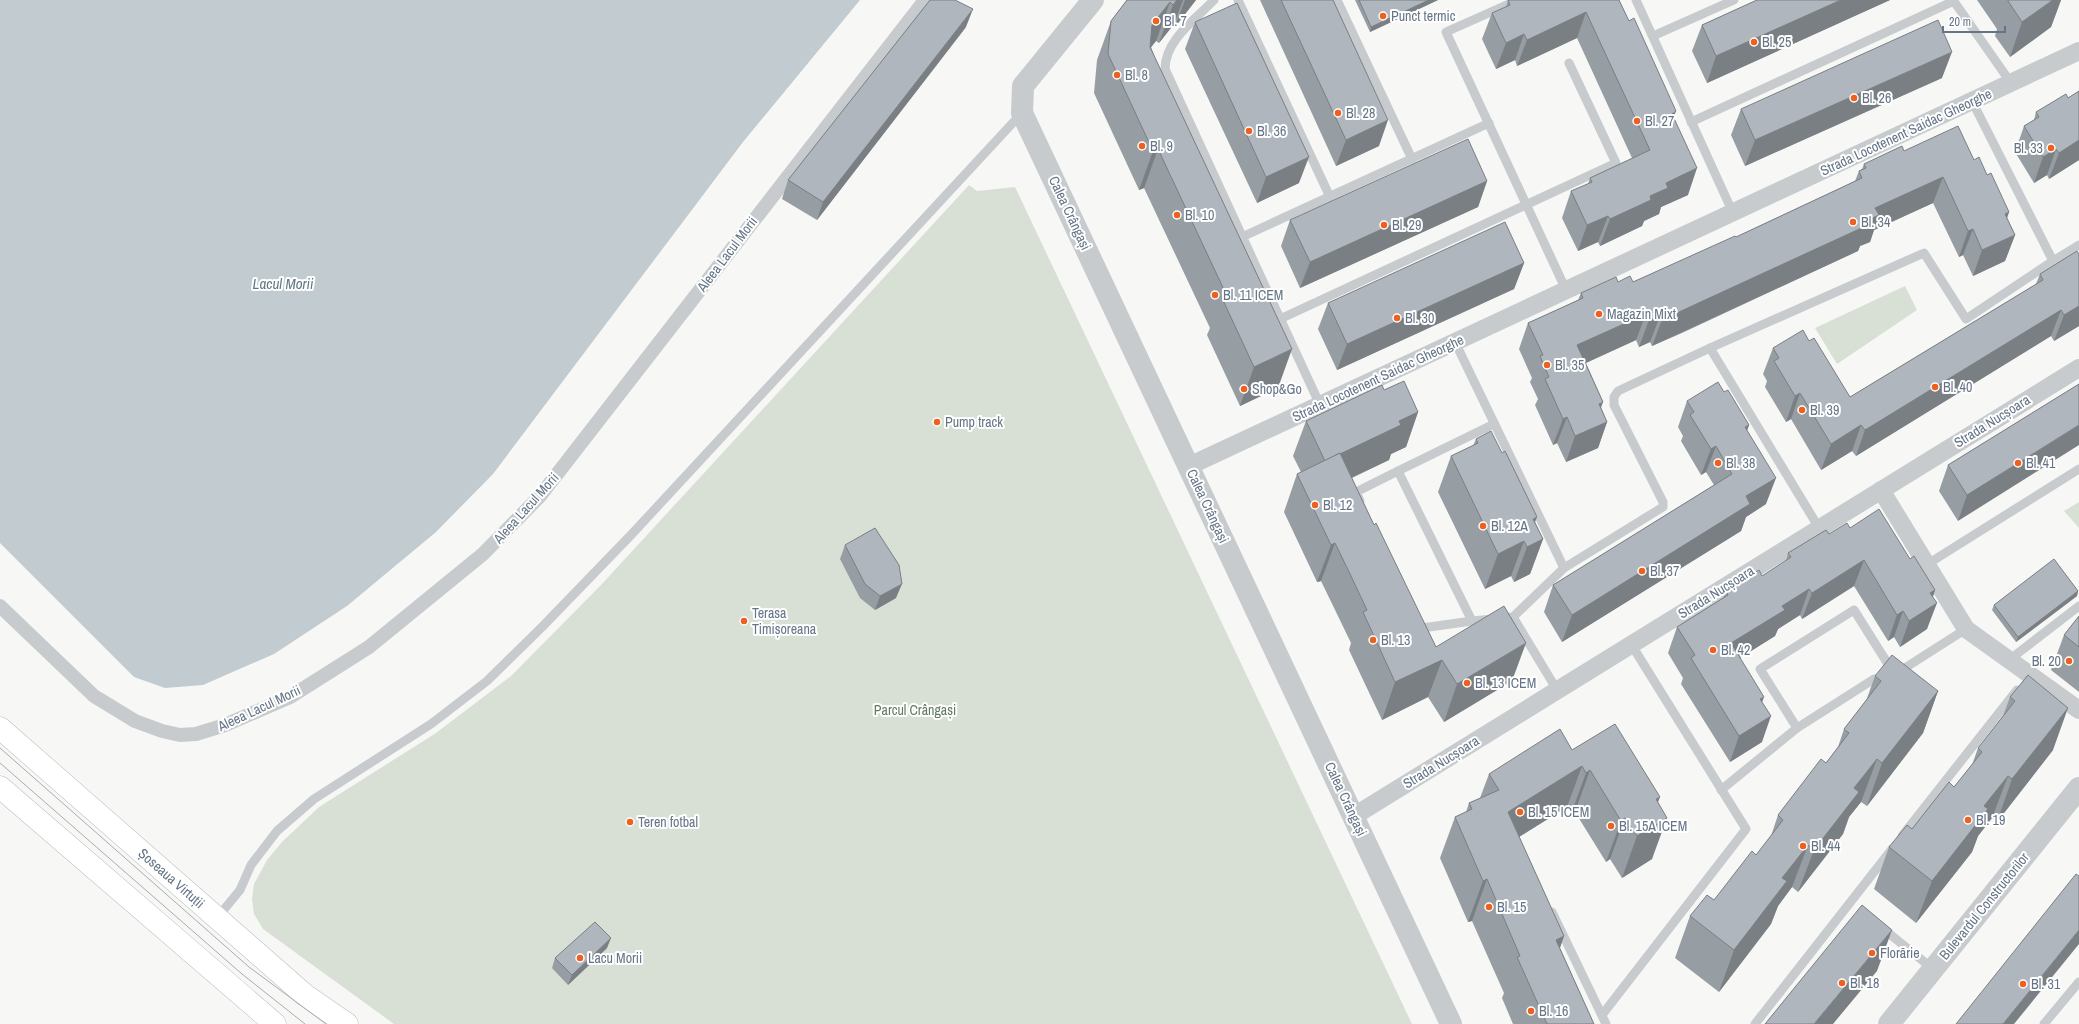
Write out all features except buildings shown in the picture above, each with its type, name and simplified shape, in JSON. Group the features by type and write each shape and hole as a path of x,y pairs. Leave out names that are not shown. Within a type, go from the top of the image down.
{"main road":[{"name":"Șoseaua Virtuții","path":"0,728 305,995 346,1024"},
{"path":"0,787 275,1024"}],"street":[{"name":"Aleea Lacul Morii","path":"0,606 94,696 135,721 162,731 180,735 210,731 290,697 369,647 483,554 540,496 925,0"},
{"name":"Calea Crângași","path":"1093,0 1022,86 1022,113 1452,1024"},
{"name":"Strada Locotenent Saidac Gheorghe","path":"1189,466 2079,51"},
{"name":"Strada Nucșoara","path":"1354,816 2079,368"},
{"path":"1881,490 1966,630 2079,710"},
{"name":"Bulevardul Constructorilor","path":"1889,1024 2079,788"}],"lane":[{"path":"1214,0 1173,42 1166,55 1165,68 1320,405"},
{"path":"1238,0 1330,197"},
{"path":"1337,0 1412,159"},
{"path":"1518,0 1446,32 1566,290"},
{"path":"1636,0 1733,213"},
{"path":"1652,36 1734,0"},
{"path":"1691,122 1954,1 2011,83"},
{"path":"1280,319 1616,163 1569,63"},
{"path":"1972,101 2053,261"},
{"path":"217,918 240,890 258,854 277,831 303,808 430,724 487,681 542,627 631,535 1022,113"},
{"path":"1242,237 1489,123"},
{"path":"1415,614 1422,628 1513,617 1564,568 1661,508 1664,504 1614,405 1614,397 1616,393 1710,348 1924,253 1966,319 2079,245"},
{"path":"1455,342 1564,568"},
{"path":"1710,348 1819,528"},
{"path":"1363,506 1356,492 1494,424"},
{"path":"1926,565 2079,469"},
{"path":"1398,471 1472,622"},
{"path":"2010,660 2079,606"},
{"path":"1797,728 1760,669 1854,610 1895,674"},
{"path":"1513,617 1557,690"},
{"path":"1722,790 1797,728 1874,679 1886,679 1966,630"},
{"path":"1602,1015 1746,828 1632,644"},
{"path":"1755,1024 1853,905 2029,675"},
{"path":"1548,902 1606,1024"},
{"path":"1874,921 1933,969"},
{"path":"2044,1024 2079,982"}],"green space":[{"name":"Parcul Crângași","path":"969,185 977,191 1015,187 1412,1024 394,1024 263,929 254,914 252,899 254,884 267,860 282,842 319,807 436,733 511,676 601,585"},
{"path":"1905,286 1917,310 1837,364 1815,328"},
{"path":"2079,502 2079,528 2064,511"}],"water":[{"name":"Lacul Morii","path":"0,0 860,0 743,142 493,474 436,532 347,606 274,654 203,685 165,688 134,677 0,543"}],"tram line":[{"path":"0,748 249,967 326,1024"},
{"path":"0,763 242,974 305,1024"}],"place":[{"name":"Punct termic","path":"1383,16"},
{"name":"Bl. 7","path":"1156,21"},
{"name":"Bl. 25","path":"1754,42"},
{"name":"Bl. 8","path":"1117,75"},
{"name":"Bl. 26","path":"1854,98"},
{"name":"Bl. 28","path":"1338,113"},
{"name":"Bl. 27","path":"1637,121"},
{"name":"Bl. 36","path":"1249,131"},
{"name":"Bl. 9","path":"1142,146"},
{"name":"Bl. 33","path":"2051,148"},
{"name":"Bl. 10","path":"1177,215"},
{"name":"Bl. 34","path":"1853,222"},
{"name":"Bl. 29","path":"1384,225"},
{"name":"Bl. 11 ICEM","path":"1215,295"},
{"name":"Magazin Mixt","path":"1599,314"},
{"name":"Bl. 30","path":"1397,318"},
{"name":"Bl. 35","path":"1547,365"},
{"name":"Bl. 40","path":"1935,387"},
{"name":"Shop&Go","path":"1244,389"},
{"name":"Bl. 39","path":"1802,410"},
{"name":"Pump track","path":"937,422"},
{"name":"Bl. 38","path":"1718,463"},
{"name":"Bl. 41","path":"2018,463"},
{"name":"Bl. 12","path":"1315,505"},
{"name":"Bl. 12A","path":"1483,526"},
{"name":"Bl. 37","path":"1642,571"},
{"name":"Terasa Timișoreana","path":"744,621"},
{"name":"Bl. 13","path":"1373,640"},
{"name":"Bl. 42","path":"1713,650"},
{"name":"Bl. 20","path":"2069,661"},
{"name":"Bl. 13 ICEM","path":"1467,683"},
{"name":"Bl. 15 ICEM","path":"1520,812"},
{"name":"Bl. 19","path":"1968,820"},
{"name":"Teren fotbal","path":"630,822"},
{"name":"Bl. 15A ICEM","path":"1611,826"},
{"name":"Bl. 44","path":"1803,846"},
{"name":"Bl. 15","path":"1489,907"},
{"name":"Florărie","path":"1872,953"},
{"name":"Lacu Morii","path":"580,958"},
{"name":"Bl. 18","path":"1842,983"},
{"name":"Bl. 31","path":"2023,984"},
{"name":"Bl. 16","path":"1531,1011"}]}
